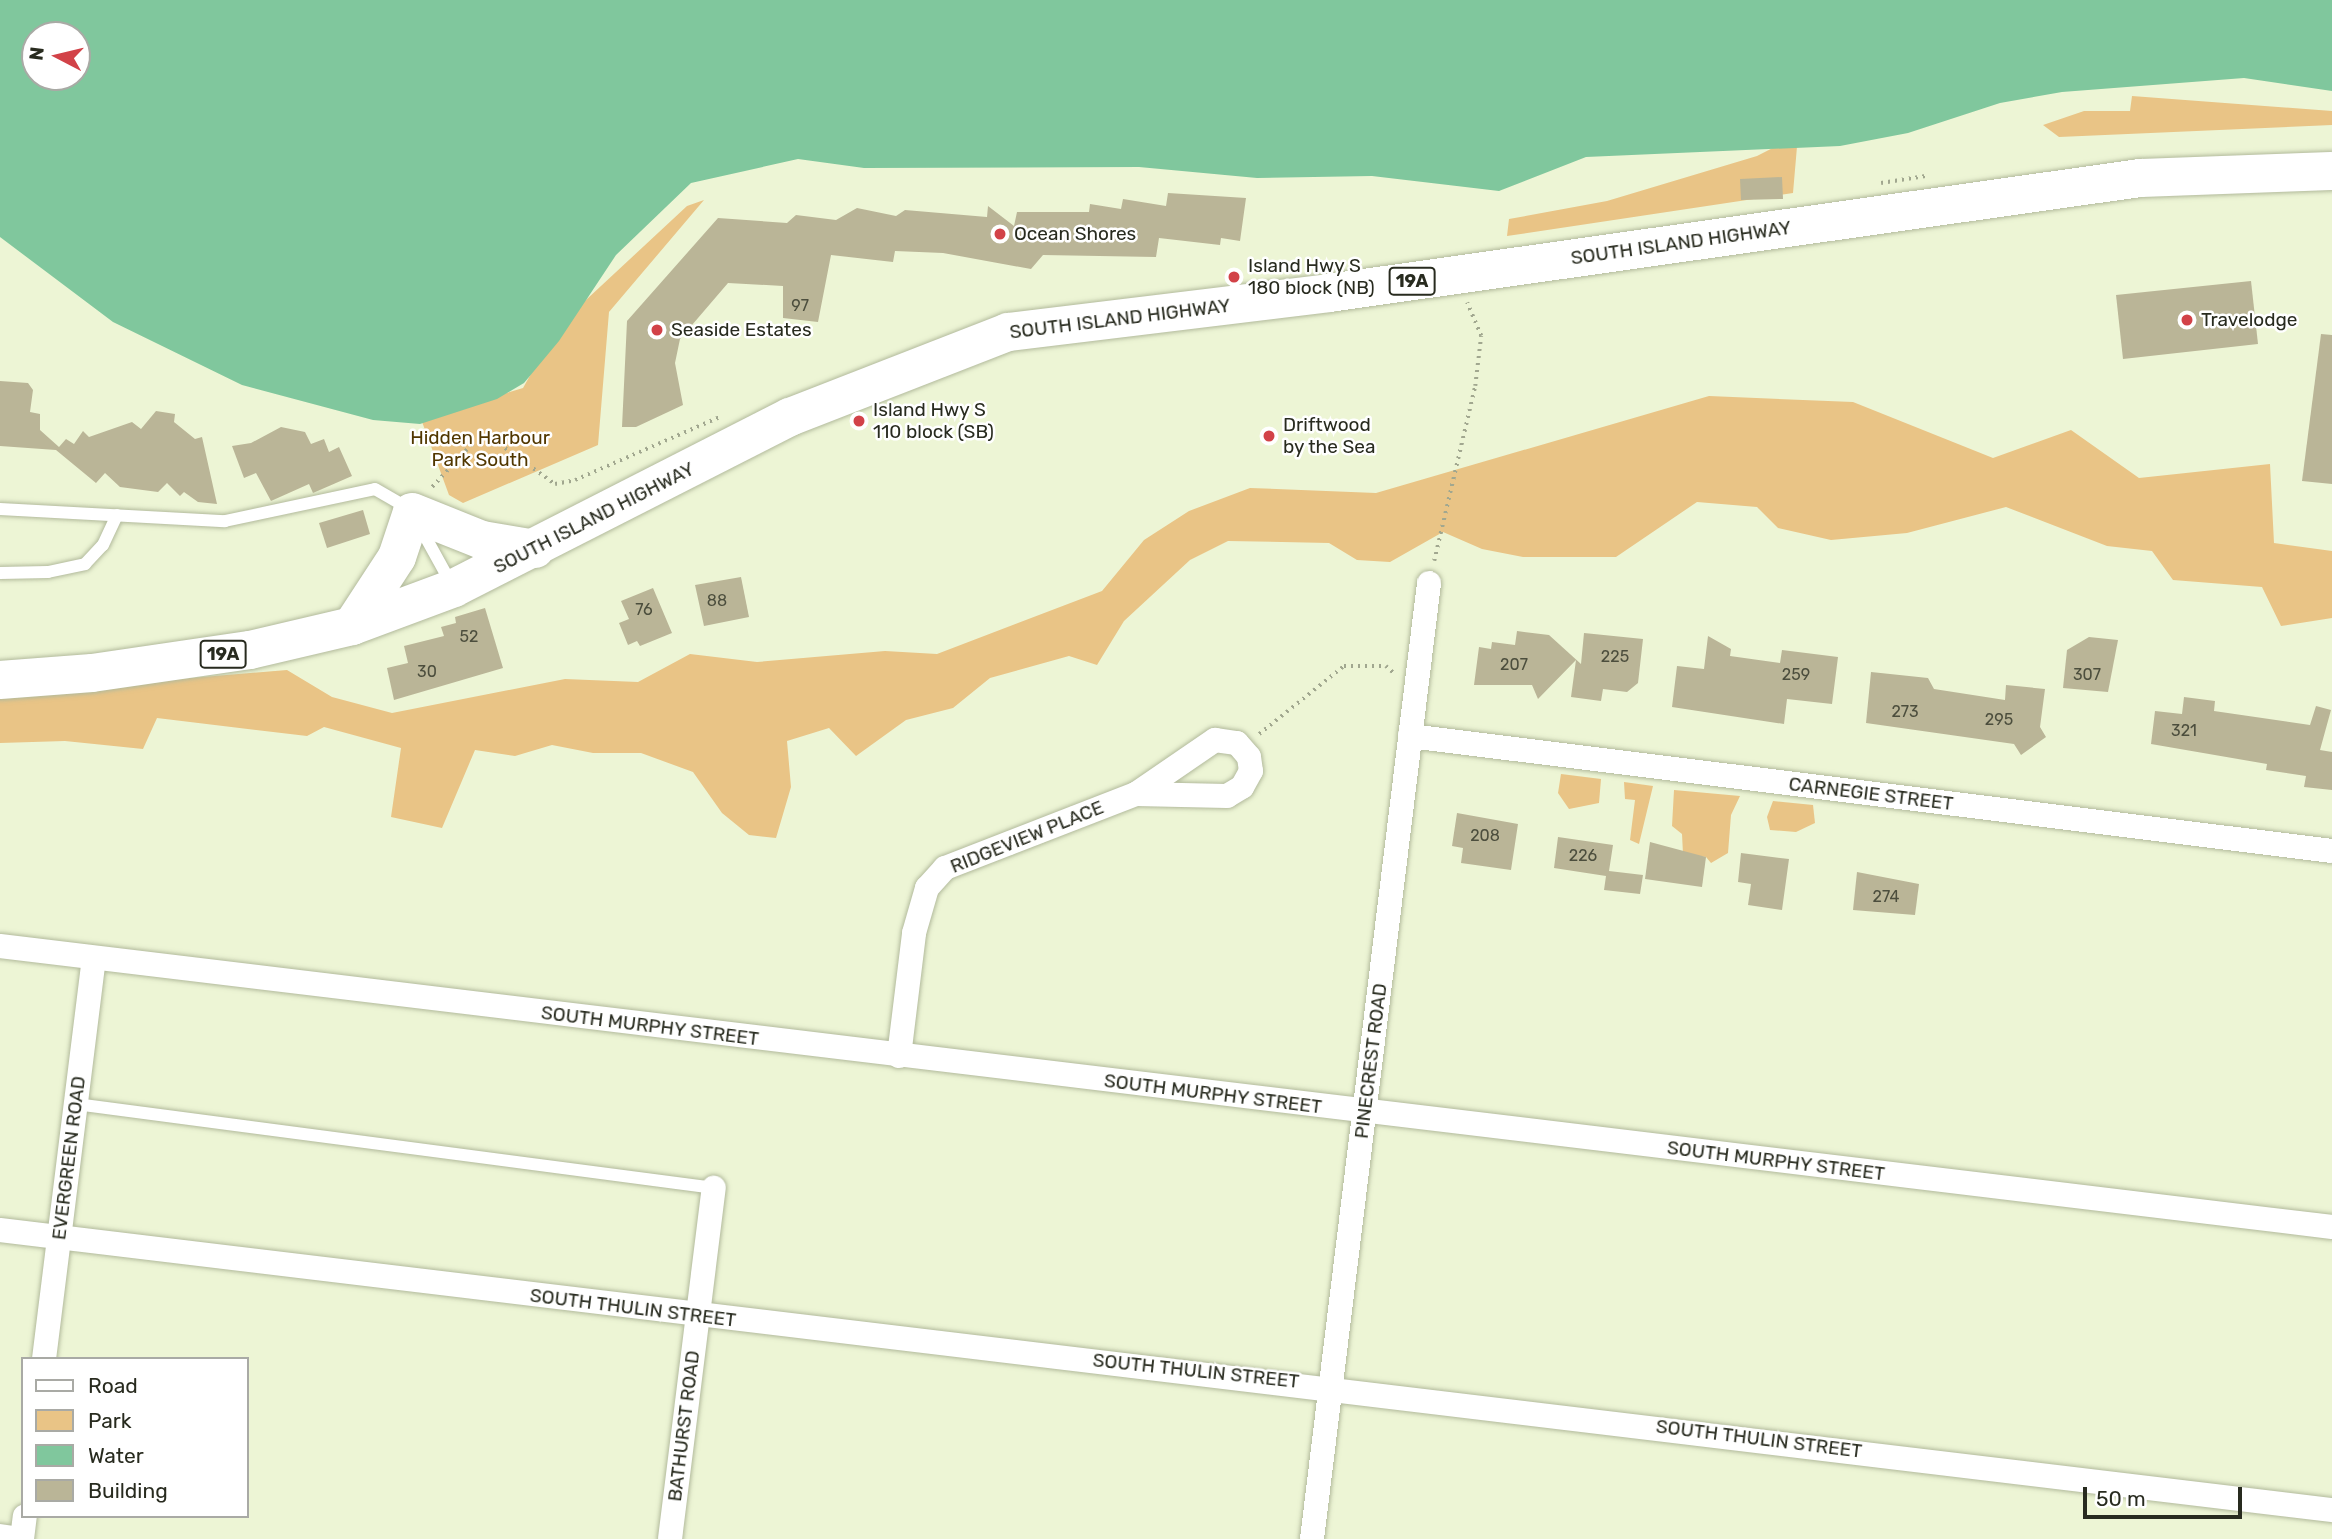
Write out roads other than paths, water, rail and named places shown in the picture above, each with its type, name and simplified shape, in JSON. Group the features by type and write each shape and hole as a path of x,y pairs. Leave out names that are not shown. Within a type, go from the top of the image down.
{"main road":[{"name":"SOUTH ISLAND HIGHWAY","path":"0,680 92,673 250,650 352,626 453,588 536,549 790,417 1008,332 1342,291 2140,178 2332,171"},
{"path":"352,626 397,557 412,512 482,540 536,549"}],"street":[{"name":"PINECREST ROAD","path":"1312,1539 1334,1386 1429,583"},
{"name":"CARNEGIE STREET","path":"1410,736 2332,851"},
{"name":"RIDGEVIEW PLACE","path":"898,1056 914,933 926,888 945,868 1136,794 1215,740 1241,748 1251,771 1242,787 1227,796 1136,794"},
{"name":"SOUTH MURPHY STREET","path":"0,946 2332,1227"},
{"name":"EVERGREEN ROAD","path":"44,1357 94,958"},
{"name":"BATHURST ROAD","path":"670,1539 713,1188"},
{"name":"SOUTH THULIN STREET","path":"0,1230 698,1316 1334,1386 2332,1510"},
{"path":"0,1536 21,1539 25,1518"}],"lane":[{"path":"0,509 225,521 374,489 399,499 412,512 453,588"},
{"path":"0,573 48,572 85,564 103,545 117,515"},
{"path":"76,1104 713,1188"}],"water":[{"path":"0,0 2332,0 2332,91 2244,78 2062,92 2000,103 1908,133 1840,146 1586,157 1499,191 1372,176 1257,178 1139,167 864,168 798,159 691,183 616,255 559,341 524,383 497,399 420,424 373,420 242,385 113,322 0,237"}],"place":[{"name":"Ocean Shores","path":"1000,234"},
{"name":"Island Hwy S 180 block (NB)","path":"1234,277"},
{"name":"Travelodge","path":"2187,320"},
{"name":"Seaside Estates","path":"657,330"},
{"name":"Island Hwy S 110 block (SB)","path":"859,421"},
{"name":"Driftwood by the Sea","path":"1269,436"}],"park label":[{"name":"Hidden Harbour Park South","path":"480,449"}]}
